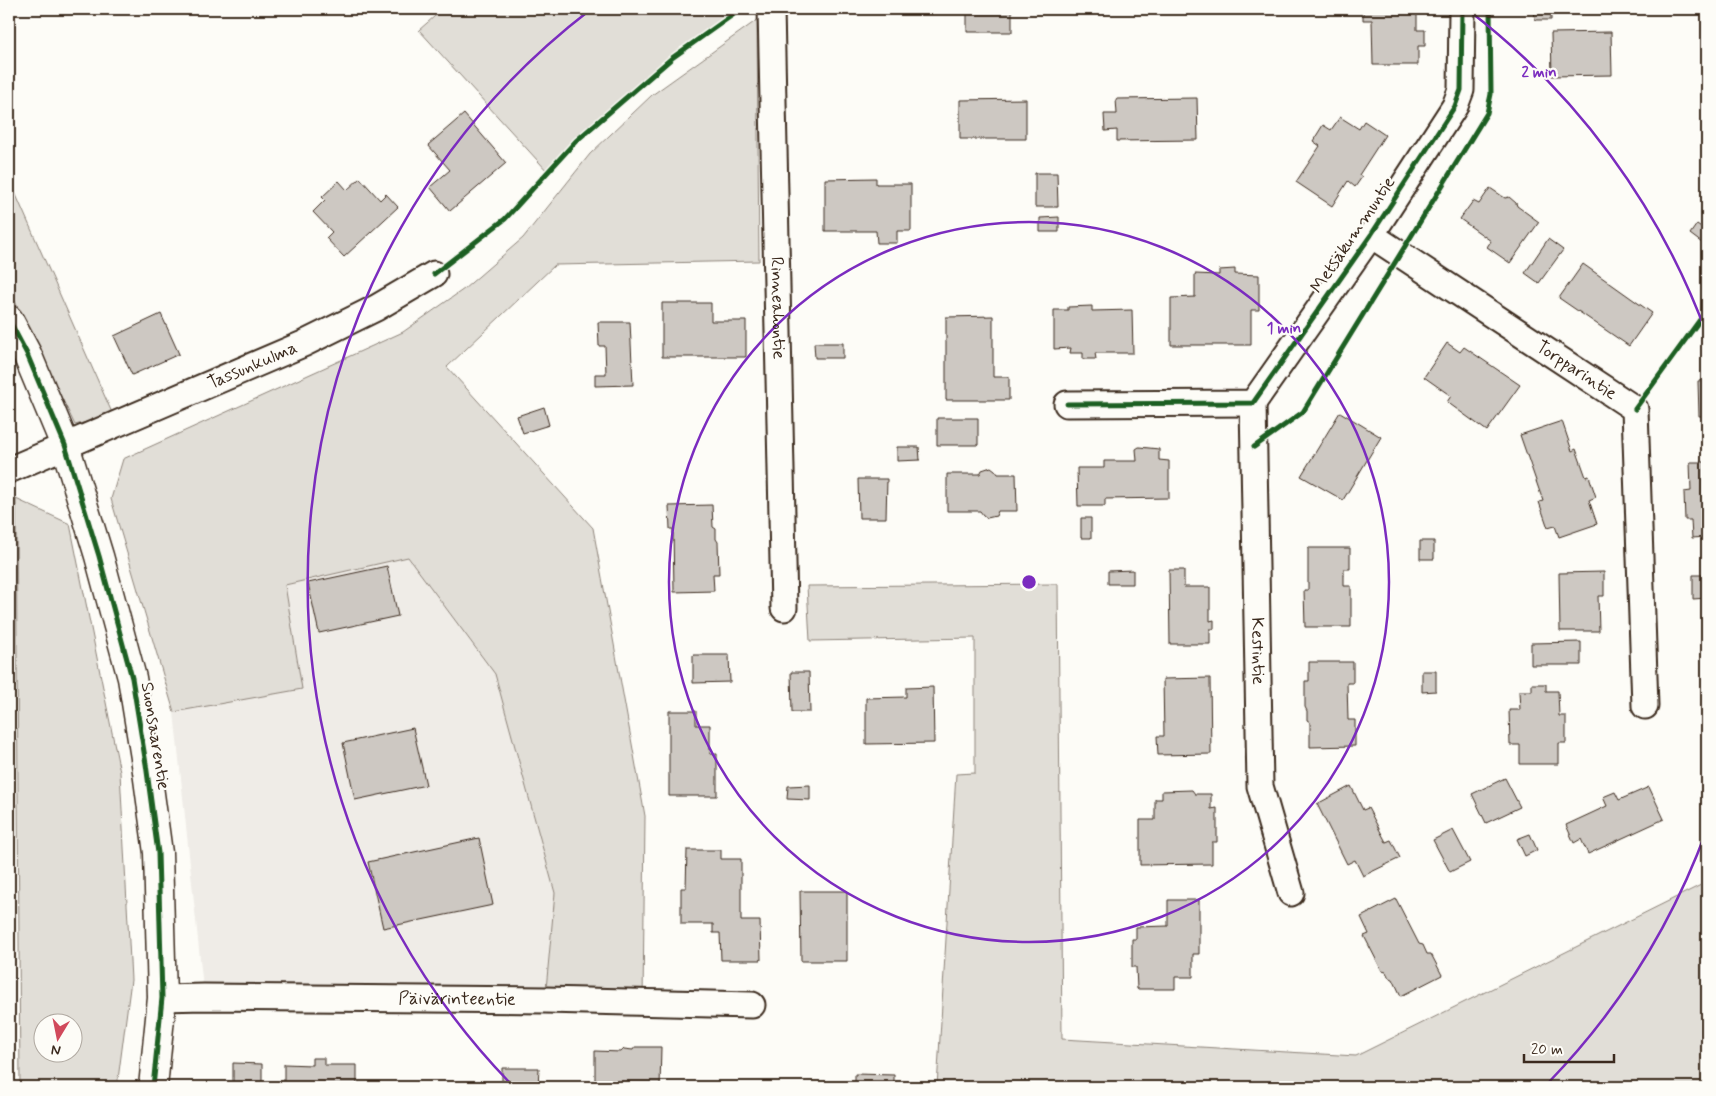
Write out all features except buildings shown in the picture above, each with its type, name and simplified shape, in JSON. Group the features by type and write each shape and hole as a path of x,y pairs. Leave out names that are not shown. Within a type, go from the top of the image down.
{"street":[{"name":"Rinneahontie","path":"772,9 784,608"},
{"name":"Metsäkummuntie","path":"1254,403 1371,235 1455,106 1460,90 1462,9"},
{"name":"Torpparintie","path":"1371,235 1635,409 1646,706"},
{"name":"Tassunkulma","path":"9,470 303,344 376,308 434,274"},
{"name":"Suonsaarentie","path":"9,320 27,354 65,445 99,556 132,678 158,853 162,998 153,1087"},
{"path":"1067,404 1254,403"},
{"name":"Kestintie","path":"1254,403 1260,786 1291,893"},
{"name":"Päivärinteentie","path":"162,998 536,1000 752,1005"}],"shaded area":[{"path":"443,9 741,9 665,65 616,105 548,172 419,30"},
{"path":"757,20 759,261 555,265 447,367 593,528 645,816 643,1002 545,1000 555,893 495,674 408,557 285,585 302,689 174,712 111,499 123,459 403,332 464,289 523,238 590,154 652,95"},
{"path":"9,179 113,415 75,425 9,289"},
{"path":"16,499 70,524 120,772 131,980 117,1087 20,1087"},
{"path":"408,557 495,674 555,893 545,1000 204,997 174,712 301,689 285,585"},
{"path":"1058,584 1062,1039 1356,1056 1707,882 1707,1087 937,1087 956,774 975,773 975,638 810,641 807,586"}],"cycle path":[{"path":"434,274 505,219 576,141 672,58 741,9"},
{"path":"1067,404 1253,403 1371,235 1455,106 1461,90 1462,9"},
{"path":"1254,447 1303,412 1487,113 1491,94 1490,9"},
{"path":"1635,409 1707,310"},
{"path":"9,320 27,354 65,445 99,556 132,678 158,853 162,998 153,1087"}]}
